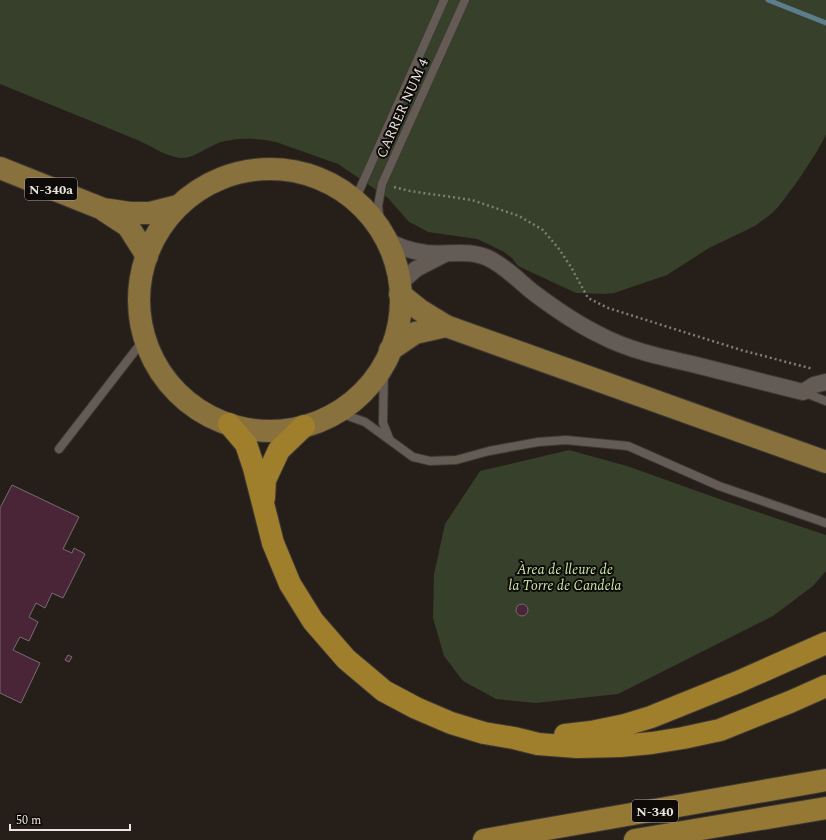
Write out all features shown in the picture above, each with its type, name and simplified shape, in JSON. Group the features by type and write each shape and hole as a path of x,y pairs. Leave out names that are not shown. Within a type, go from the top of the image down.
{"highway":[{"path":"229,424 246,444 254,468 273,544 290,584 313,621 346,659 384,690 416,708 451,723 484,733 538,744 577,748 620,746 652,743 720,730 826,686"},
{"path":"264,511 265,480 278,450 304,426"},
{"path":"514,738 591,732 625,725 651,717 732,685 826,643"},
{"name":"N-340","path":"484,840 826,780"},
{"name":"N-340","path":"635,840 826,808"}],"main road":[{"name":"N-340a","path":"0,168 103,209 128,226 147,256"},
{"path":"265,169 297,171 313,176 342,190 354,200 369,214 383,235 393,257 400,289 397,328 387,357 374,379 351,403 337,412 304,426 285,430 266,431 247,429 209,416 192,405 176,391 163,375 145,338 140,318 139,297 141,276 147,256 152,242 160,229 178,206 204,187 218,179 249,170 265,169"},
{"name":"N-340a","path":"103,209 130,213 150,213 178,206"},
{"path":"400,289 420,310 446,326 826,462"},
{"path":"387,357 415,333 446,326"}],"street":[{"path":"383,235 405,249 427,253 473,254 488,258 503,267 535,293 573,320 600,336 633,348 803,392 814,385 826,382"},
{"path":"400,289 416,269 448,253"}],"lane":[{"name":"CARRER NUM 4","path":"354,200 444,0"},
{"name":"CARRER NUM 4","path":"383,235 378,206 382,184 465,0"},
{"path":"59,449 145,338"},
{"path":"387,357 384,423 389,438"},
{"path":"803,392 826,401"},
{"path":"337,412 365,422 413,456 430,461 456,460 489,451 538,442 566,440 628,446 719,486 826,522"}],"path":[{"path":"382,184 410,191 472,200 519,216 543,230 559,249 571,267 588,298 608,308 741,350 815,370"}],"green space":[{"path":"0,0 826,0 826,135 797,182 779,206 755,226 709,248 667,275 614,293 576,293 518,266 512,258 504,252 477,239 428,232 409,222 388,198 338,164 276,142 254,139 230,140 216,144 189,157 174,157 135,139 0,84"},
{"name":"Àrea de lleure de la Torre de Candela","path":"569,450 627,466 826,535 826,571 813,586 773,616 618,694 536,703 496,699 463,681 444,656 433,618 434,574 445,524 480,471"}],"building":[{"path":"12,485 79,517 63,549 72,553 74,548 85,554 63,598 52,593 45,608 36,603 29,617 38,622 29,641 20,637 13,650 40,663 21,703 0,693 0,508"},
{"path":"520,604 524,604 528,610 524,616 520,616 516,612 516,608"},
{"path":"68,655 72,657 69,662 65,660"}],"waterway":[{"path":"768,0 826,23"}]}
